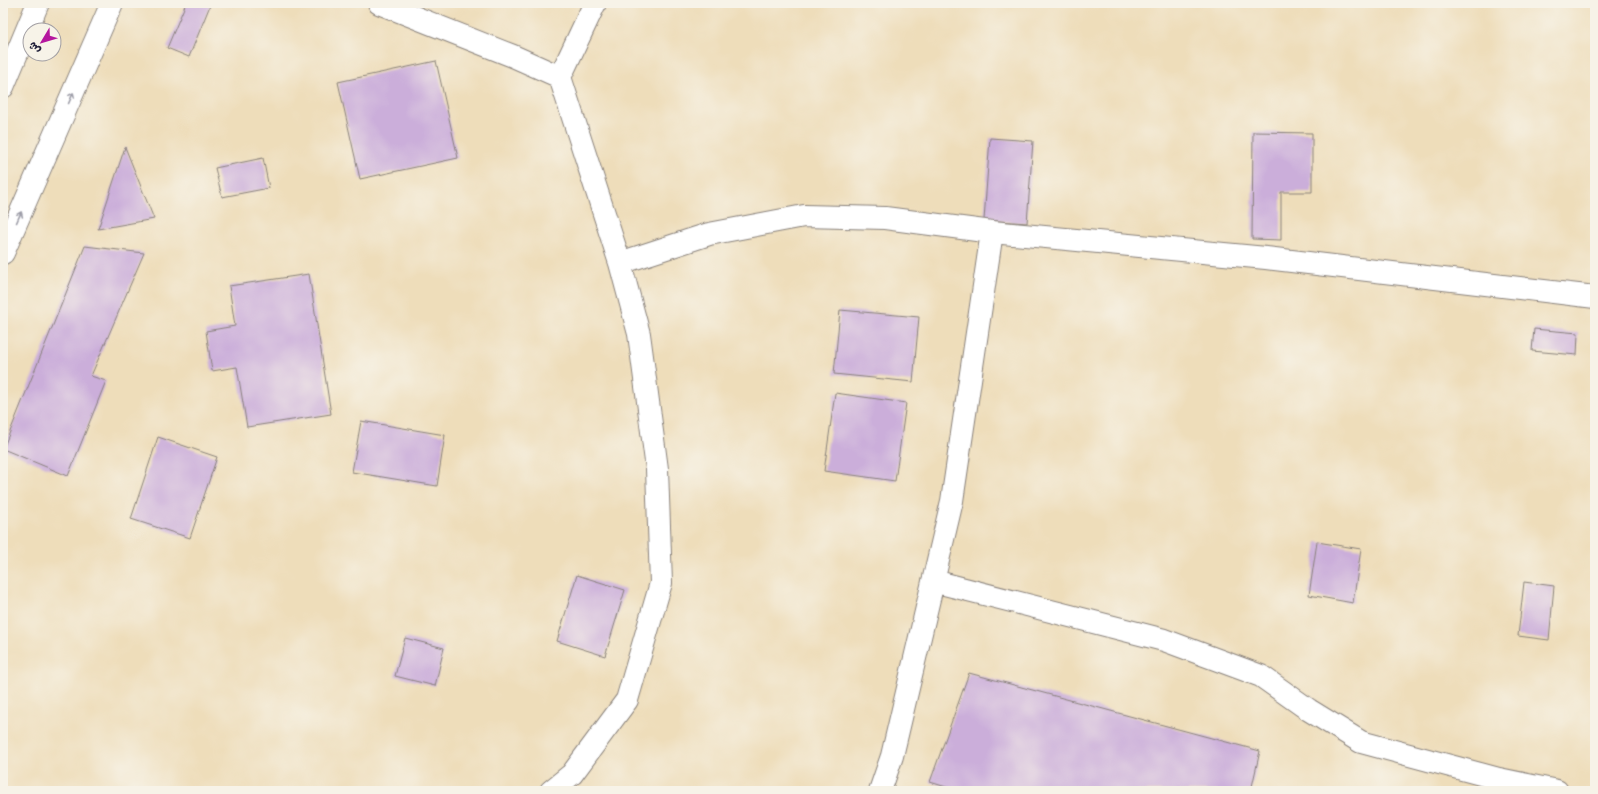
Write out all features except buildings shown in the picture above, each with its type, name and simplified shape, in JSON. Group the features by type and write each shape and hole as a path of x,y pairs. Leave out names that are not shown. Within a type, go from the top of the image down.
{"street":[{"path":"3,87 38,3"},
{"path":"3,253 112,3"},
{"path":"379,3 513,56 560,77"},
{"path":"551,791 572,774 627,700 661,583 657,470 639,334 620,263 560,77 594,3"},
{"path":"620,263 709,234 804,216 885,218 992,232 1266,258 1595,297"},
{"path":"880,791 892,756 952,501 992,232"},
{"path":"933,581 1164,640 1261,676 1309,710 1361,742 1499,779 1557,791"}]}
